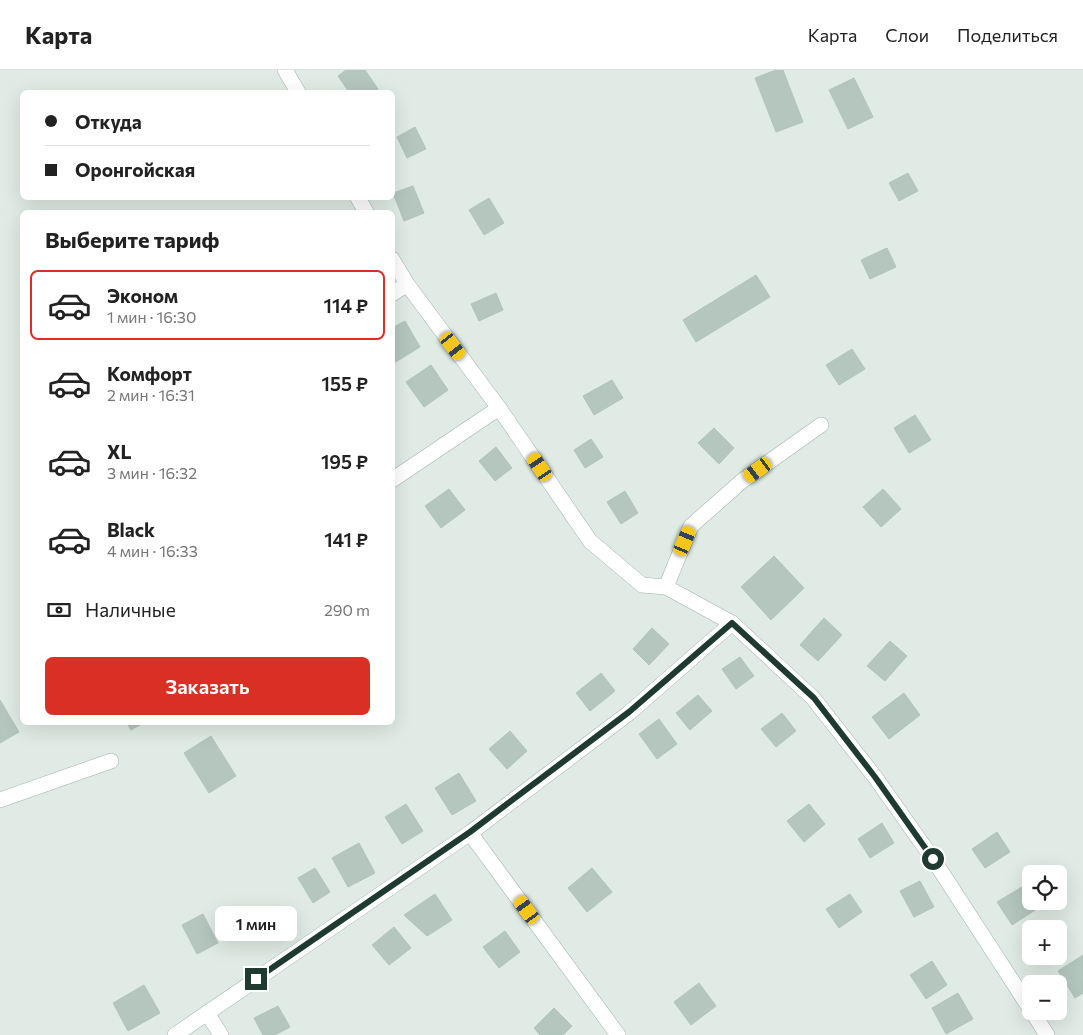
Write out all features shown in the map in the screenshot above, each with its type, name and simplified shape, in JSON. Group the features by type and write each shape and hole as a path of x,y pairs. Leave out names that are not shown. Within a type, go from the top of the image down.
{"street":[{"path":"285,70 297,90"},
{"path":"395,264 407,284 499,408 590,541 642,585 666,587 732,623 814,698 875,777 933,859 1022,996"},
{"path":"395,292 407,284"},
{"path":"395,478 499,408"},
{"path":"666,587 691,526 742,481 821,425"},
{"path":"176,1035 470,832 629,712 732,623"},
{"path":"0,800 111,761"},
{"path":"470,832 618,1035"},
{"path":"207,1013 221,1035"},
{"path":"1038,1020 1047,1035"}],"building":[{"path":"346,70 365,70 378,89 348,90 338,76"},
{"path":"776,70 783,70 803,122 776,132 755,78"},
{"path":"854,78 873,117 848,129 829,90"},
{"path":"415,127 426,149 407,158 397,137"},
{"path":"908,173 918,191 899,201 889,183"},
{"path":"413,186 424,213 404,221 395,198 395,192"},
{"path":"489,198 504,223 484,235 469,210"},
{"path":"887,248 896,267 870,279 861,260"},
{"path":"756,275 770,297 696,342 683,320"},
{"path":"496,293 503,310 479,321 471,304"},
{"path":"405,321 420,347 395,362 395,326"},
{"path":"852,349 865,369 839,385 826,365"},
{"path":"431,365 448,390 424,407 406,382"},
{"path":"612,380 623,398 594,415 583,396"},
{"path":"915,415 931,440 909,453 894,428"},
{"path":"714,428 734,448 719,464 698,443"},
{"path":"591,439 603,457 585,468 574,450"},
{"path":"496,447 512,468 495,481 479,461"},
{"path":"449,489 465,510 441,528 425,506"},
{"path":"883,489 901,509 881,527 863,507"},
{"path":"625,491 638,513 621,524 607,502"},
{"path":"774,556 804,588 771,620 741,587"},
{"path":"824,618 842,635 818,661 800,645"},
{"path":"652,628 669,644 649,665 633,649"},
{"path":"890,641 907,656 885,681 867,666"},
{"path":"740,657 754,676 736,689 722,669"},
{"path":"601,673 615,691 590,711 576,693"},
{"path":"904,693 920,715 889,739 872,717"},
{"path":"698,695 712,711 690,730 676,713"},
{"path":"0,700 19,732 0,743"},
{"path":"782,713 796,731 776,747 761,729"},
{"path":"659,719 677,744 657,759 639,734"},
{"path":"128,725 140,725 131,730"},
{"path":"510,731 527,751 507,769 489,749"},
{"path":"211,736 236,776 209,793 184,753"},
{"path":"459,773 476,801 452,815 435,788"},
{"path":"406,804 423,831 402,844 385,817"},
{"path":"809,804 825,824 804,842 787,821"},
{"path":"882,823 894,843 870,858 858,839"},
{"path":"997,832 1010,852 985,868 972,849"},
{"path":"359,843 375,873 348,887 332,858"},
{"path":"315,868 330,892 313,903 298,878"},
{"path":"592,868 612,892 587,912 568,888"},
{"path":"920,881 934,907 914,917 900,891"},
{"path":"1022,887 1022,910 1035,910 1012,925 997,902"},
{"path":"435,894 452,920 427,936 404,915"},
{"path":"850,894 862,912 839,928 826,909"},
{"path":"203,914 218,943 197,954 182,925"},
{"path":"394,927 411,948 389,965 372,945"},
{"path":"505,931 520,952 499,968 483,947"},
{"path":"1083,955 1083,993 1075,998 1067,985 1067,975 1061,975 1058,971"},
{"path":"932,961 947,985 926,999 910,975"},
{"path":"699,983 716,1006 691,1025 674,1002"},
{"path":"144,985 160,1013 128,1031 113,1003"},
{"path":"958,993 973,1019 946,1034 932,1008"},
{"path":"278,1006 290,1027 275,1035 263,1035 254,1018"},
{"path":"554,1008 572,1026 563,1035 540,1035 534,1028"}],"route":[{"path":"256,979 470,832 629,712 732,623 814,698 875,777 933,859"}]}
